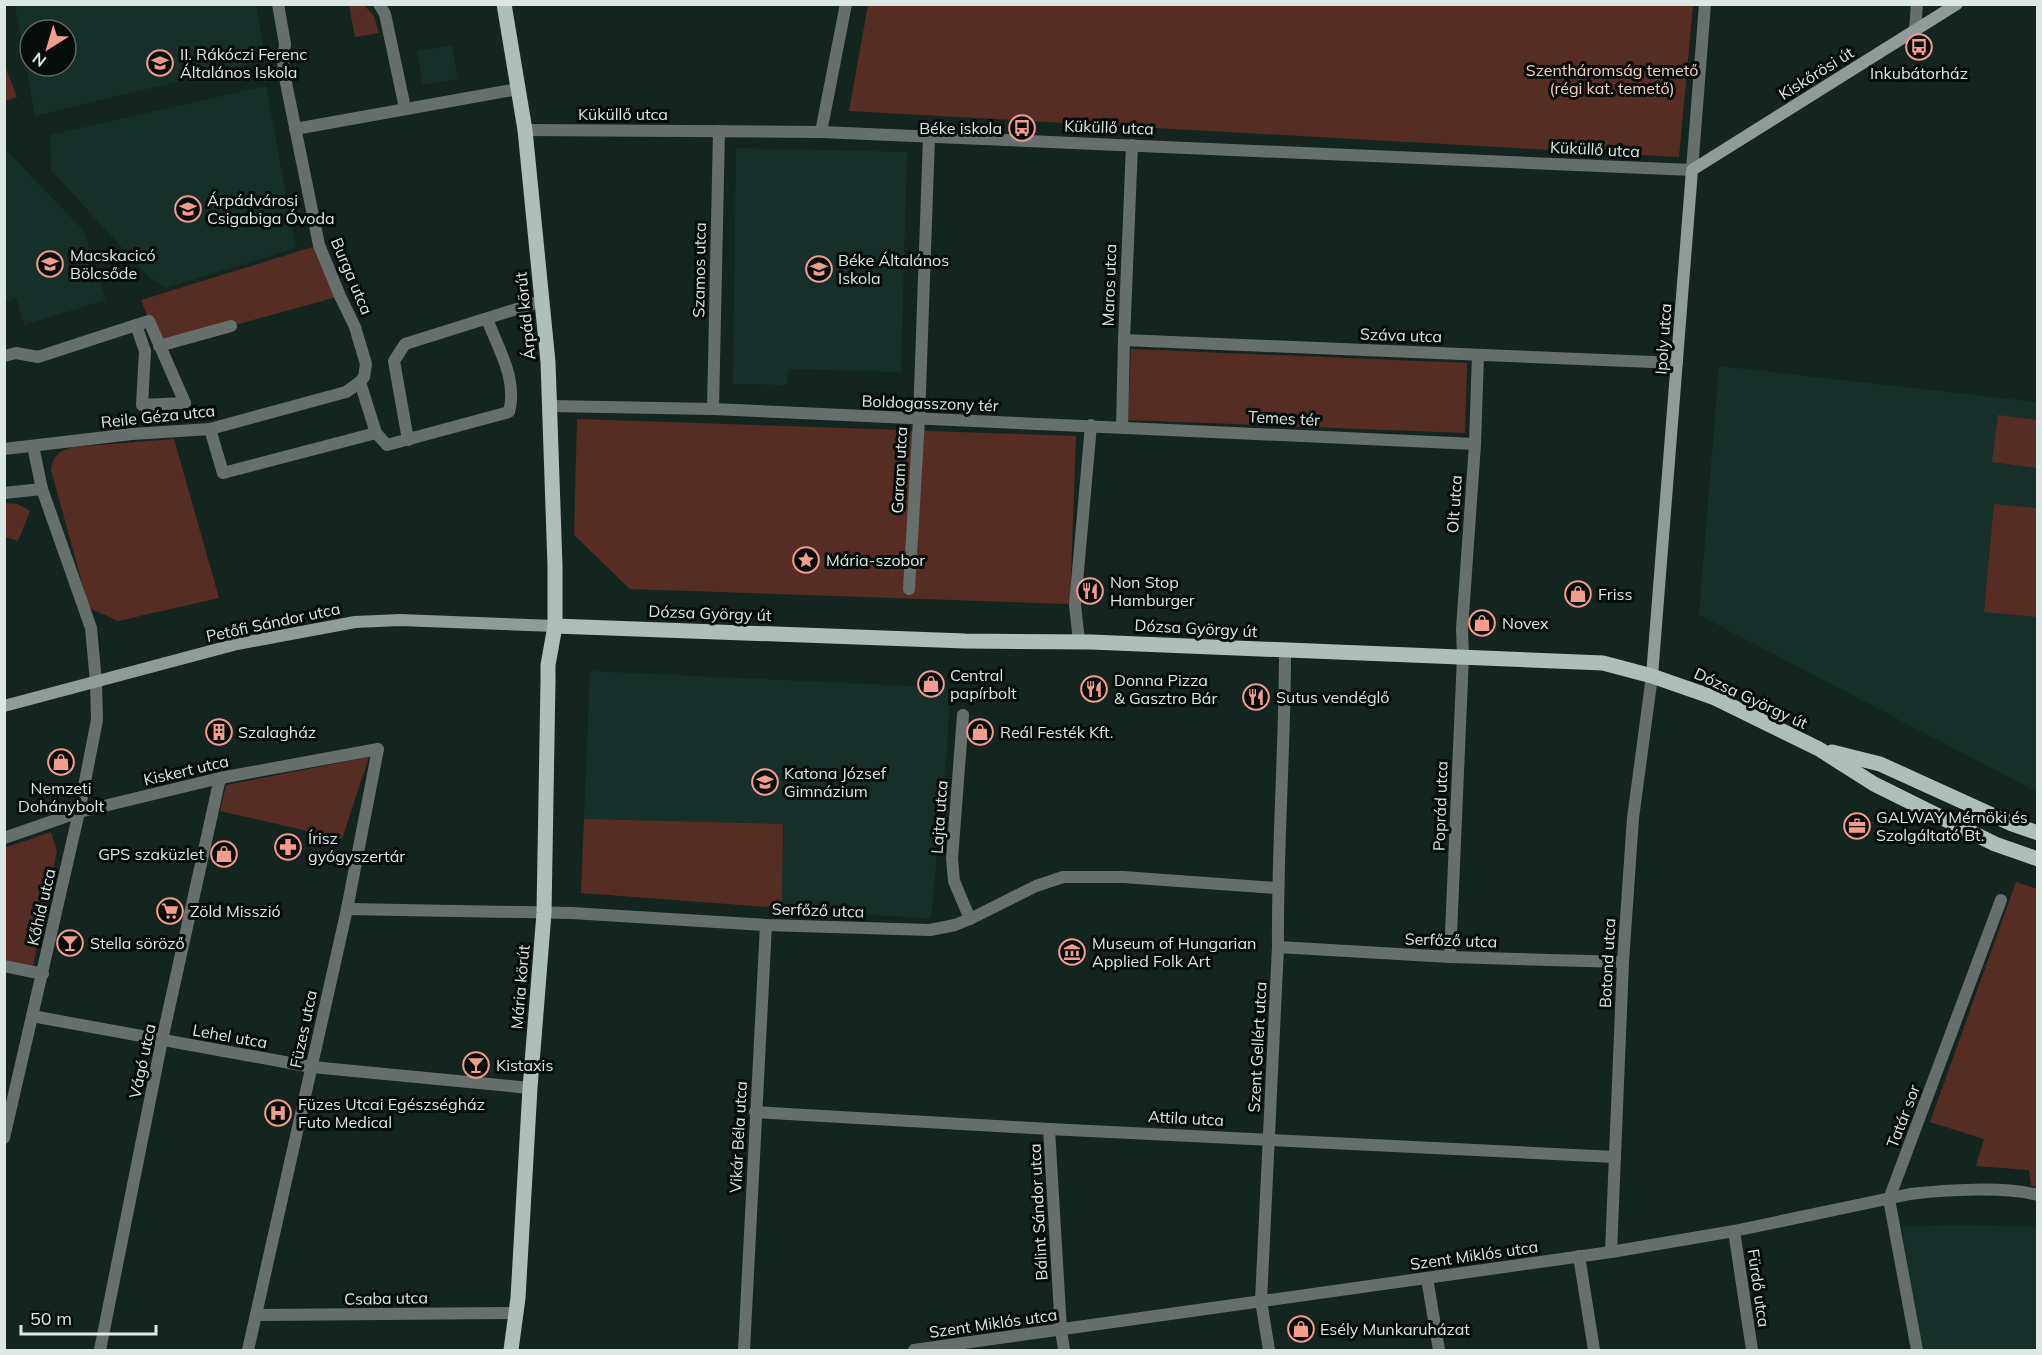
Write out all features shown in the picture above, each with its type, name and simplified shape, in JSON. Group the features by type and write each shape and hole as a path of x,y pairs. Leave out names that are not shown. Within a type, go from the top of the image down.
{"main road":[{"name":"Árpád körút","path":"504,4 525,130 542,301 550,406 555,626"},
{"name":"Dózsa György út","path":"555,626 965,641 1078,641 1602,663 1652,676 1715,698 1819,749 1874,784 1995,844 2037,859"},
{"name":"Mária körút","path":"511,1350 517,1313 530,1088 544,913 548,664 555,626"},
{"name":"Dózsa György út","path":"1819,749 1880,764 2012,824 2035,832"}],"street":[{"name":"Burga utca","path":"278,4 285,44 283,68 319,244 355,327 364,357 365,372 360,382 376,433"},
{"path":"379,4 385,14 405,108"},
{"path":"821,132 846,4"},
{"name":"Ipoly utca","path":"1652,676 1705,4"},
{"path":"1915,30 1917,4"},
{"name":"Kiskőrösi út","path":"1692,170 1957,4"},
{"path":"295,129 518,88"},
{"name":"Küküllő utca","path":"525,130 821,132 1692,170"},
{"name":"Szamos utca","path":"713,410 719,131"},
{"name":"Garam utca","path":"909,589 919,419 929,137"},
{"name":"Maros utca","path":"1122,427 1131,144"},
{"path":"408,440 394,361 405,344 542,301"},
{"path":"210,429 223,473 376,433 387,445 509,412 512,401 510,378 487,319"},
{"path":"4,356 16,353 38,357 148,321 185,403 142,405 145,351 136,325"},
{"path":"159,346 231,326"},
{"name":"Száva utca","path":"1124,340 1677,363"},
{"name":"Olt utca","path":"1463,656 1462,629 1478,355"},
{"name":"Reile Géza utca","path":"4,449 132,434 210,429 346,392 360,382"},
{"name":"Boldogasszony tér","path":"550,406 713,410 1091,426"},
{"path":"1078,641 1075,605 1091,426"},
{"name":"Temes tér","path":"1091,426 1474,444"},
{"name":"Kőhíd utca","path":"4,1138 43,974 97,720 91,628 42,489 33,446"},
{"path":"4,493 42,489"},
{"name":"Petőfi Sándor utca","path":"4,706 237,644 355,622 400,620 555,626"},
{"name":"Szent Gellért utca","path":"1269,1350 1261,1301 1278,947 1277,888 1285,650"},
{"name":"Poprád utca","path":"1450,957 1463,656"},
{"name":"Botond utca","path":"1611,1252 1623,962 1633,818 1652,676"},
{"name":"Lajta utca","path":"963,715 952,859 954,881 970,919"},
{"name":"Kiskert utca","path":"4,838 79,812 220,778 378,749"},
{"name":"Füzes utca","path":"248,1350 347,909 378,749"},
{"name":"Vágó utca","path":"100,1350 162,1040 220,778"},
{"name":"Serfőző utca","path":"347,909 573,913 766,925 930,930 955,925 1036,886 1063,877 1123,877 1277,888"},
{"name":"Tatár sor","path":"1889,1199 2001,900"},
{"name":"Vikár Béla utca","path":"744,1350 766,925"},
{"name":"Serfőző utca","path":"1278,947 1450,957 1623,962"},
{"path":"4,966 43,974"},
{"name":"Lehel utca","path":"32,1016 312,1067 530,1088"},
{"name":"Attila utca","path":"755,1112 1615,1157"},
{"name":"Bálint Sándor utca","path":"1050,1129 1064,1350"},
{"name":"Szent Miklós utca","path":"914,1350 1611,1252 1734,1231 1936,1191 2022,1191 2037,1195"},
{"path":"1889,1199 1917,1350"},
{"name":"Fürdő utca","path":"1734,1231 1752,1350"},
{"path":"1579,1256 1594,1350"},
{"path":"1427,1278 1438,1350"},
{"name":"Csaba utca","path":"256,1315 517,1313"}],"shaded area":[{"name":"II. Rákóczi Ferenc Általános Iskola","path":"15,5 256,5 266,60 35,116 28,78 78,78 78,18 18,18 18,22"},
{"path":"452,45 458,79 423,85 417,51"},
{"name":"Árpádvárosi Csigabiga Óvoda","path":"266,86 296,248 166,288 148,276 51,170 50,135"},
{"name":"Macskacicó Bölcsőde","path":"5,145 6,150 84,231 106,300 24,325 16,298 5,302"},
{"name":"Béke Általános Iskola","path":"736,148 907,152 901,372 788,369 787,385 733,384"},
{"path":"1719,366 2037,402 2037,792 1699,615"},
{"name":"Katona József Gimnázium","path":"590,671 950,688 931,919 581,893"},
{"path":"1959,1225 2037,1227 2037,1350 1919,1350 1902,1227"}],"green space":[{"path":"349,5 364,5 374,16 379,33 355,37"},
{"name":"Szentháromság temető (régi kat. temető)","path":"868,5 1693,5 1679,157 849,111"},
{"path":"4,64 17,97 5,101 4,101"},
{"path":"319,245 340,296 159,346 141,300"},
{"path":"1131,349 1467,363 1465,433 1128,420"},
{"path":"1998,415 2037,420 2037,468 1992,462"},
{"path":"577,419 1076,436 1070,604 630,589 574,535"},
{"path":"174,439 219,598 118,621 89,608 51,470 53,461 64,450 74,447"},
{"path":"4,503 18,504 30,511 18,541 5,537"},
{"path":"1994,504 2037,508 2037,617 1984,612"},
{"path":"369,757 342,839 220,811 226,785"},
{"path":"584,819 783,824 782,908 581,893"},
{"path":"51,832 57,851 33,966 5,960 4,848"},
{"path":"2016,882 2037,889 2037,1187 2031,1186 2029,1170 1976,1166 1984,1139 1930,1122"}],"place":[{"name":"Inkubátorház","path":"1919,47"},
{"name":"II. Rákóczi Ferenc Általános Iskola","path":"160,63"},
{"name":"Béke iskola","path":"1022,128"},
{"name":"Árpádvárosi Csigabiga Óvoda","path":"188,209"},
{"name":"Macskacicó Bölcsőde","path":"50,264"},
{"name":"Béke Általános Iskola","path":"819,269"},
{"name":"Mária-szobor","path":"806,560"},
{"name":"Non Stop Hamburger","path":"1090,591"},
{"name":"Friss","path":"1578,594"},
{"name":"Novex","path":"1482,623"},
{"name":"Central papírbolt","path":"931,684"},
{"name":"Donna Pizza & Gasztro Bár","path":"1094,689"},
{"name":"Sutus vendéglő","path":"1256,697"},
{"name":"Szalagház","path":"219,732"},
{"name":"Reál Festék Kft.","path":"980,732"},
{"name":"Nemzeti Dohánybolt","path":"61,762"},
{"name":"Katona József Gimnázium","path":"765,782"},
{"name":"GALWAY Mérnöki és Szolgáltató Bt.","path":"1857,826"},
{"name":"Írisz gyógyszertár","path":"288,847"},
{"name":"GPS szaküzlet","path":"224,854"},
{"name":"Zöld Misszió","path":"170,911"},
{"name":"Stella söröző","path":"70,943"},
{"name":"Museum of Hungarian Applied Folk Art","path":"1072,952"},
{"name":"Kistaxis","path":"476,1065"},
{"name":"Füzes Utcai Egészségház Futo Medical","path":"278,1113"},
{"name":"Esély Munkaruházat","path":"1301,1329"}]}
